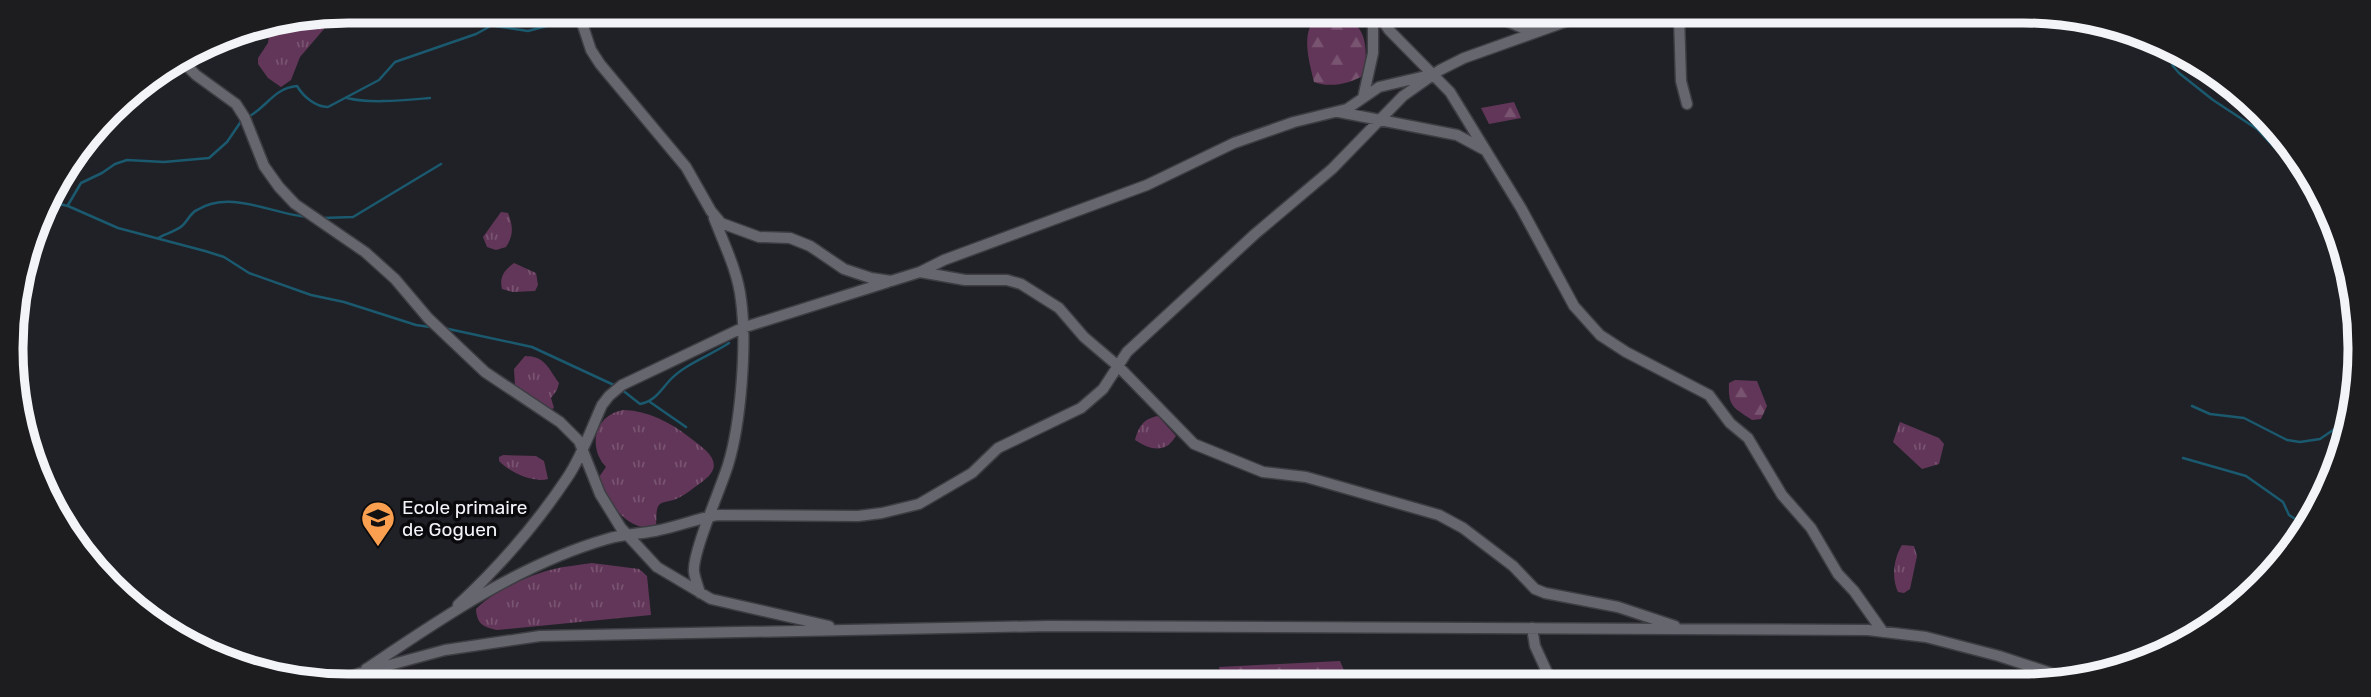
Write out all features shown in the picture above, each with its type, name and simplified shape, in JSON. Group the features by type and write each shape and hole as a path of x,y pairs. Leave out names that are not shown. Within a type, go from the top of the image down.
{"street":[{"path":"582,23 591,50 600,64 686,167 711,211 731,263 741,299 743,368 737,421 729,463 697,554 694,570 700,593"},
{"path":"1363,98 1373,53 1375,23"},
{"path":"1383,23 1450,92 1521,208 1583,318 1600,335 1626,352 1709,395 1730,423 1748,438 1782,495 1811,528 1838,575 1861,599 1883,632"},
{"path":"1511,23 1537,32"},
{"path":"360,673 486,593 566,553 626,534 654,531 710,517 757,514 858,516 919,504 972,473 998,448 1081,408 1103,389 1127,352 1255,234 1332,169 1403,96 1464,58 1558,23"},
{"path":"1679,23 1681,81 1687,104"},
{"path":"188,65 196,75 236,104 245,118 264,166 295,204 365,252 395,279 428,318 485,372 560,422 583,447 600,494 626,534 657,567 711,599 847,630"},
{"path":"442,620 478,587 513,548 568,476 602,405 608,396 622,385 742,328 920,272 944,260 1147,185 1234,143 1294,122 1347,109 1379,87 1435,74"},
{"path":"1339,111 1457,135 1486,152"},
{"path":"711,211 721,223 738,231 759,237 790,238 810,246 844,269 870,278 891,281"},
{"path":"920,272 965,280 1007,280 1021,284 1059,308 1084,337 1118,366 1185,436 1208,451 1263,471 1306,477 1439,514 1463,528 1513,566 1535,589 1618,607 1685,629"},
{"path":"360,673 445,650 540,636 1049,626 1815,628 1926,637 2050,673"},
{"path":"1532,628 1535,646 1548,674"}],"green space":[{"path":"326,23 324,29 300,57 291,80 281,87 268,78 258,64 258,58 268,43 269,33"},
{"path":"1313,23 1354,23 1360,30 1366,49 1364,75 1339,84 1314,82 1307,46"},
{"path":"1514,102 1521,118 1489,124 1481,108"},
{"path":"501,212 508,213 512,226 511,234 506,247 496,250 487,247 483,237"},
{"path":"514,263 536,273 538,285 535,291 513,292 502,289 501,280"},
{"path":"525,356 542,361 559,383 551,398 554,408 550,410 515,386 514,369"},
{"path":"1735,380 1757,381 1767,406 1761,419 1752,420 1733,406 1729,383"},
{"path":"624,410 650,415 666,422 709,453 714,465 708,477 682,496 658,506 656,525 646,527 628,521 607,496 599,477 606,467 597,450 597,432 606,418"},
{"path":"1158,416 1176,436 1172,442 1157,449 1135,440 1142,424"},
{"path":"1900,422 1939,438 1944,444 1939,464 1922,469 1893,442"},
{"path":"536,456 544,461 548,479 536,480 516,473 499,461 499,457"},
{"path":"1902,545 1914,546 1917,556 1910,589 1904,593 1898,592 1894,574 1895,562"},
{"path":"592,563 639,569 647,576 651,615 497,630 484,626 479,621 476,609 492,596 523,579 545,571"},
{"path":"1340,661 1346,674 1220,674 1219,667"}],"waterway":[{"path":"248,117 282,90 297,86 310,100 328,107 379,80 395,62 476,34 496,23"},
{"path":"495,26 528,31 558,23"},
{"path":"2170,58 2179,73 2213,100 2257,129 2275,148 2281,150"},
{"path":"347,98 377,101 430,98"},
{"path":"68,205 81,183 115,164 127,160 164,162 209,158 227,142 242,120"},
{"path":"322,218 353,217 441,164"},
{"path":"158,238 180,228 197,210 224,202 238,202 309,217"},
{"path":"56,203 118,228 224,257 249,273 311,295 430,327"},
{"path":"444,328 532,347 616,386"},
{"path":"621,389 640,404 650,401 683,369 729,343"},
{"path":"650,402 686,427"},
{"path":"2192,406 2210,414 2244,418 2287,440 2300,442 2320,439 2339,426"},
{"path":"2183,458 2246,476 2283,502 2289,515 2298,521"}],"place":[{"name":"Ecole primaire de Goguen","path":"378,548"}]}
